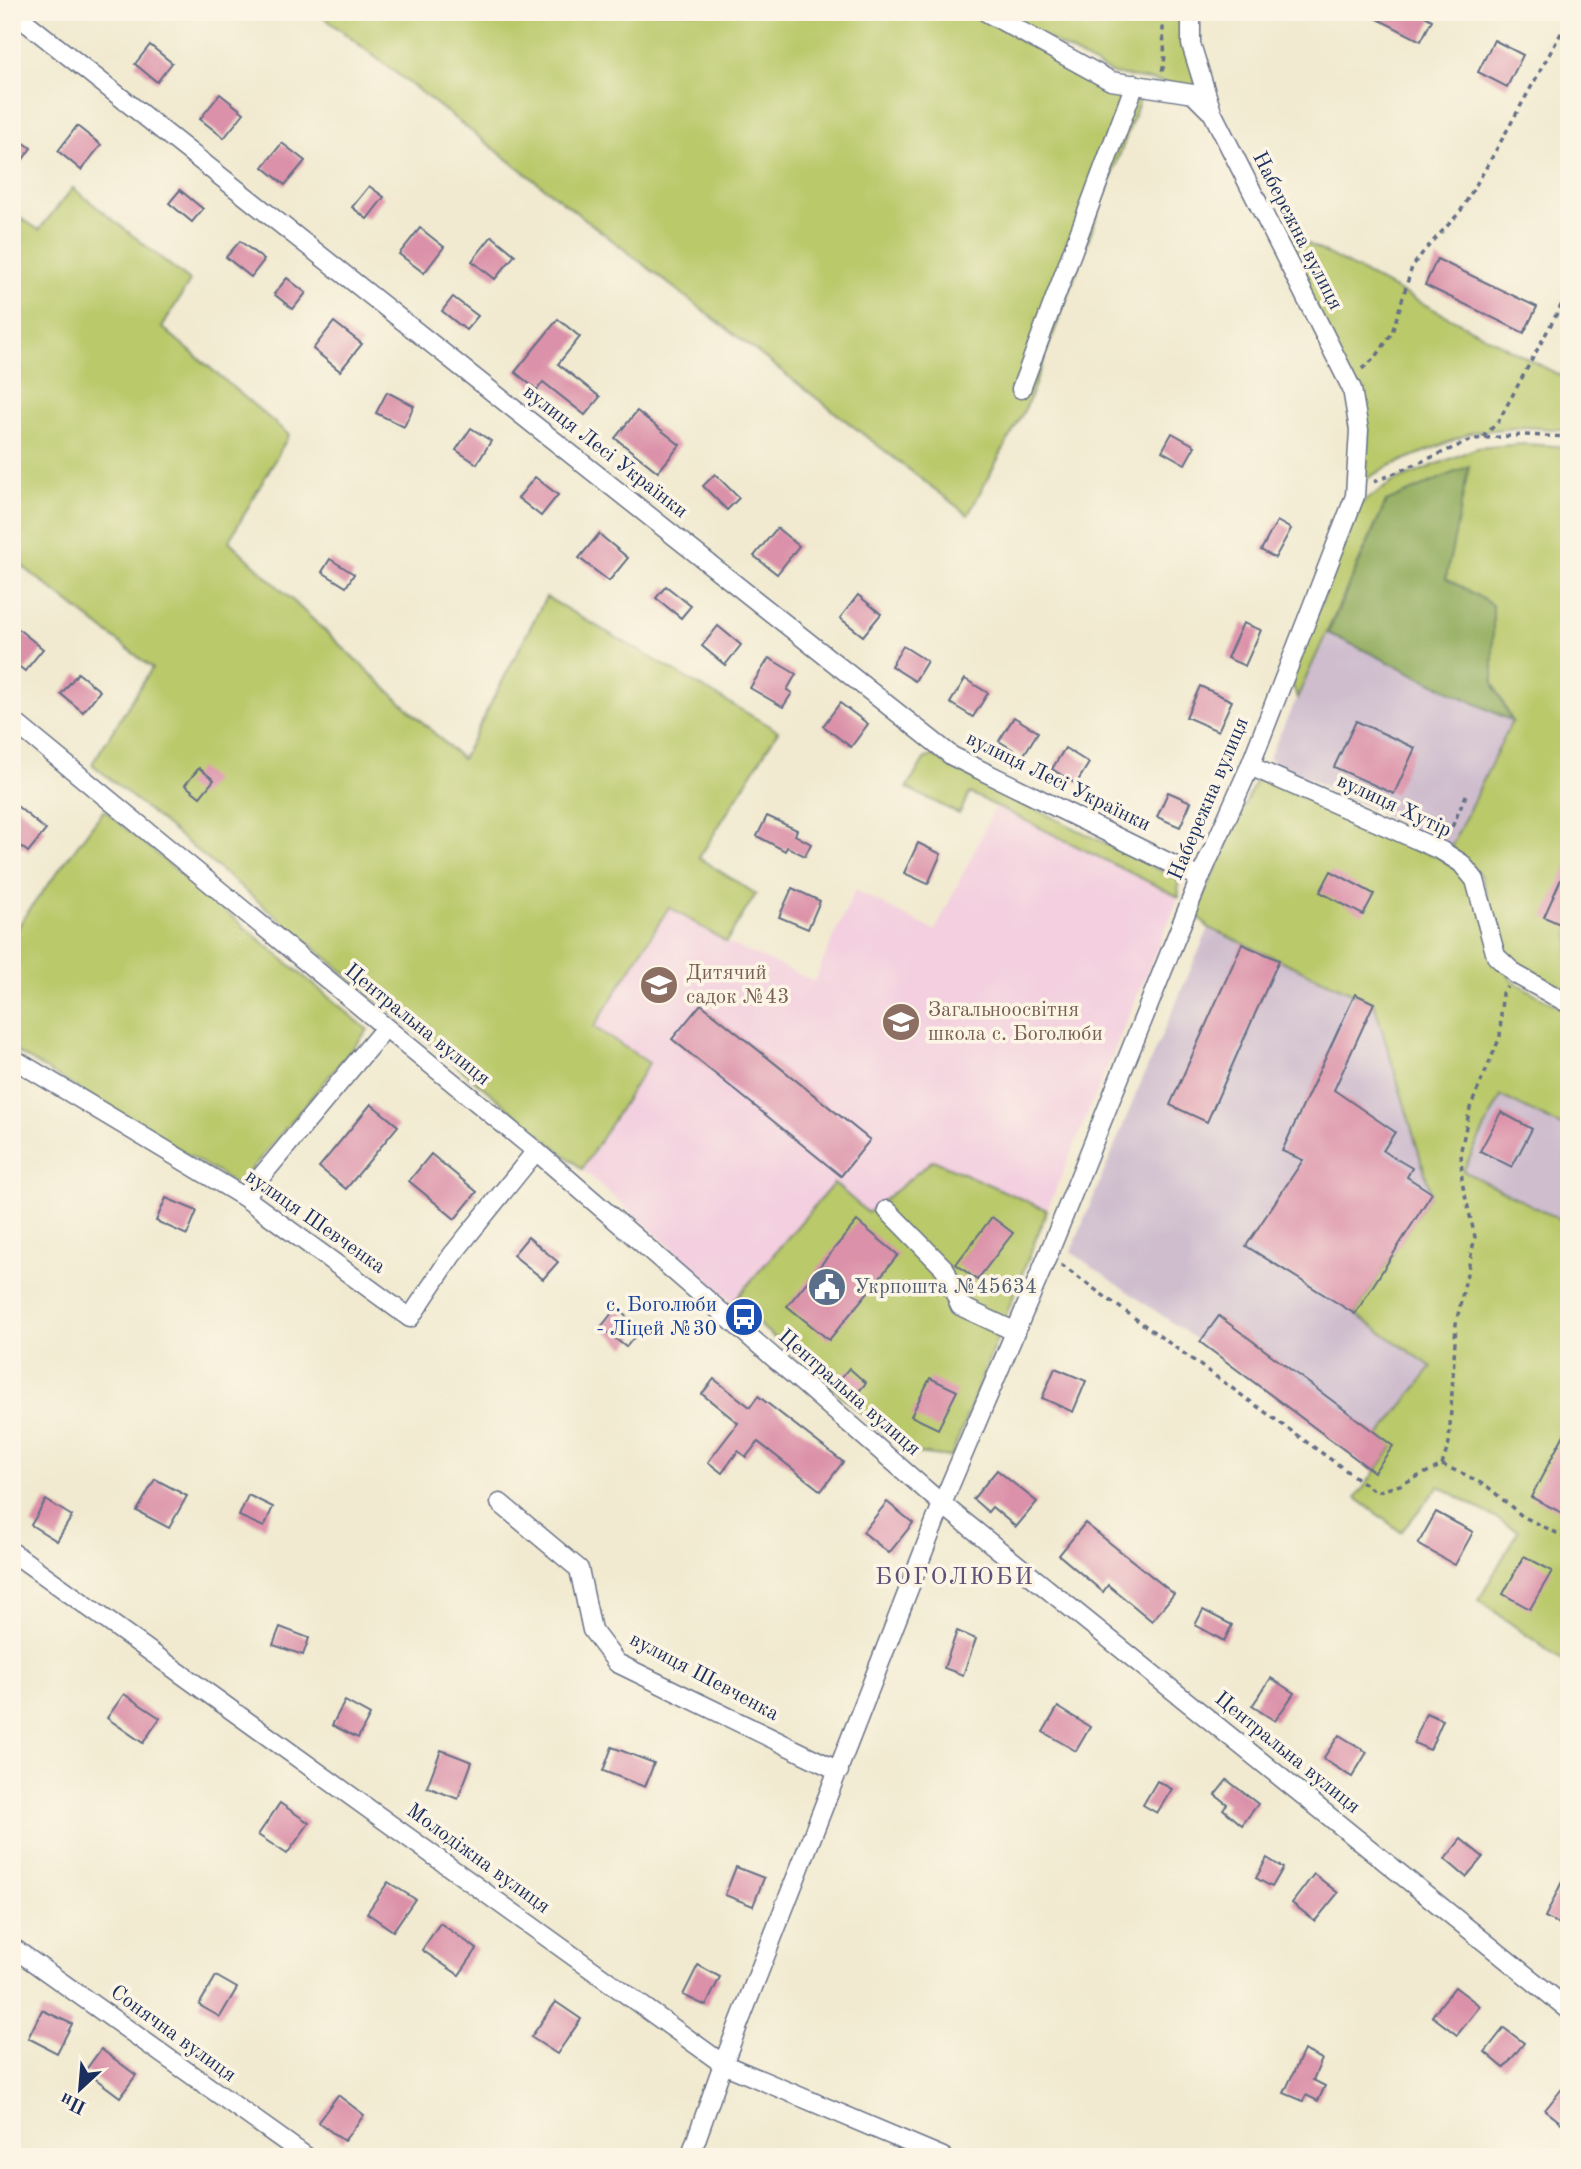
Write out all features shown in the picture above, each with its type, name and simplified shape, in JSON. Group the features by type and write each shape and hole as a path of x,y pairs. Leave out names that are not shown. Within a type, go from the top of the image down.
{"street":[{"name":"вулиця Лесі Українки","path":"13,12 952,756 1200,878"},
{"path":"986,12 1042,45 1111,80 1193,94 1212,112"},
{"name":"Набережна вулиця","path":"942,1504 1048,1255 1200,878 1250,766 1355,496 1359,430 1352,389 1212,112 1191,44 1191,12"},
{"path":"1021,389 1135,84"},
{"name":"Центральна вулиця","path":"12,720 536,1151 942,1504 1569,2010"},
{"name":"вулиця Хутір","path":"1250,766 1442,851 1461,863 1475,880 1496,956 1515,974 1569,1004"},
{"path":"244,1197 384,1028"},
{"name":"вулиця Шевченка","path":"12,1058 244,1197 410,1318 452,1255 536,1151"},
{"path":"887,1210 945,1269 960,1306 1016,1332"},
{"name":"вулиця Шевченка","path":"500,1503 579,1569 592,1630 617,1663 839,1771"},
{"path":"690,2157 723,2064 942,1504"},
{"name":"Молодіжна вулиця","path":"12,1552 723,2064 943,2157"},
{"name":"Сонячна вулиця","path":"12,1947 307,2157"}],"path":[{"path":"1135,84 1161,73 1165,64 1161,31 1165,12"},
{"path":"1352,389 1362,368 1376,357 1392,333 1412,267 1460,212 1569,19"},
{"path":"1482,438 1498,422 1562,304"},
{"path":"1355,496 1390,474 1453,447 1482,438 1524,435 1569,438"},
{"path":"1442,851 1468,791"},
{"path":"1442,1465 1448,1443 1456,1324 1475,1237 1462,1182 1461,1150 1470,1108 1500,1037 1503,993 1515,974"},
{"path":"1563,1151 1569,1154"},
{"path":"1048,1255 1376,1492 1400,1485 1442,1465 1488,1488 1522,1516 1569,1539"}],"shaded area":[{"path":"1328,633 1512,721 1451,847 1268,759"},
{"name":"Загальноосвітня школа с. Боголюби","path":"996,806 1179,897 1047,1210 933,1160 867,1213 834,1183 733,1302 582,1169 649,1063 593,1028 670,906 726,942 814,981 855,890 935,931"},
{"path":"1209,928 1374,1003 1432,1193 1432,1367 1379,1435 1393,1446 1374,1472 1200,1342 1071,1252 1138,1089"},
{"path":"1501,1095 1569,1130 1569,1224 1463,1171"}],"green space":[{"path":"317,12 973,12 1038,50 1142,94 1027,405 968,515"},
{"path":"998,12 1186,12 1196,88 1113,74"},
{"path":"73,188 190,281 162,327 289,435 229,541 462,759 546,597 778,731 699,858 756,894 726,942 669,907 594,1027 649,1063 582,1169 92,764 152,668 12,558 12,212 39,230"},
{"path":"1278,228 1569,380 1569,430 1524,427 1473,432 1387,467 1363,481 1366,429"},
{"path":"1524,444 1569,447 1569,993 1521,966 1505,950 1481,876 1451,847 1512,721 1493,683 1493,605 1446,578 1386,502 1297,698 1291,680 1360,504 1393,482 1477,448"},
{"path":"1469,466 1446,578 1493,605 1493,683 1512,721 1328,633 1386,502"},
{"path":"934,755 946,765 1178,879 1179,897 970,793 959,814 907,788 924,759"},
{"path":"1257,777 1438,857 1456,869 1468,883 1511,980 1569,1013 1569,1130 1501,1096 1463,1171 1569,1224 1569,1666 1479,1600 1518,1531 1439,1486 1401,1532 1356,1498 1393,1447 1379,1436 1432,1367 1355,1314 1431,1193 1374,1003 1209,928 1196,914"},
{"path":"104,810 368,1030 238,1185 12,1049 12,937 26,914"},
{"path":"933,1160 1047,1210 951,1457 906,1452 733,1302 834,1183 868,1213"}],"building":[{"path":"1364,12 1417,12 1432,20 1421,41"},
{"path":"1494,40 1523,55 1507,87 1478,72"},
{"path":"150,45 172,63 157,82 135,64"},
{"path":"220,94 244,113 224,138 200,119"},
{"path":"77,126 101,145 81,170 58,151"},
{"path":"12,134 31,148 12,175"},
{"path":"282,143 305,161 285,185 263,167"},
{"path":"369,186 384,197 367,219 352,207"},
{"path":"180,190 203,209 192,222 169,203"},
{"path":"420,228 444,247 424,273 399,254"},
{"path":"492,236 515,255 495,279 472,261"},
{"path":"240,241 264,260 251,277 226,257"},
{"path":"1437,259 1537,307 1524,333 1425,285"},
{"path":"287,278 306,293 293,309 274,294"},
{"path":"453,297 478,316 466,330 442,311"},
{"path":"558,319 580,337 558,364 600,397 585,415 543,382 537,390 515,372"},
{"path":"334,322 362,344 340,371 313,349"},
{"path":"387,392 414,406 404,427 376,413"},
{"path":"637,411 680,445 658,472 615,438"},
{"path":"471,428 491,441 477,464 456,450"},
{"path":"1172,433 1195,446 1185,464 1162,451"},
{"path":"715,474 739,498 727,510 703,486"},
{"path":"535,477 558,495 541,516 518,498"},
{"path":"1277,521 1291,529 1275,558 1261,550"},
{"path":"777,528 799,546 777,574 754,556"},
{"path":"599,534 628,558 609,581 579,558"},
{"path":"330,559 354,574 346,587 322,572"},
{"path":"666,586 691,606 681,618 656,598"},
{"path":"858,595 881,614 863,636 840,618"},
{"path":"1243,623 1261,630 1245,666 1227,658"},
{"path":"12,624 43,649 25,671 12,661"},
{"path":"718,626 741,645 725,665 702,646"},
{"path":"903,646 927,661 915,681 891,666"},
{"path":"769,658 796,674 787,690 792,693 783,707 750,688"},
{"path":"78,673 100,691 83,712 61,694"},
{"path":"965,679 988,693 973,717 950,703"},
{"path":"1200,686 1232,701 1218,731 1186,717"},
{"path":"840,703 868,724 851,747 823,726"},
{"path":"1014,717 1038,732 1023,756 999,741"},
{"path":"1356,721 1415,748 1394,794 1334,767"},
{"path":"1065,748 1089,763 1076,784 1052,769"},
{"path":"199,768 214,780 200,797 185,785"},
{"path":"1168,792 1191,802 1180,827 1157,817"},
{"path":"12,802 46,830 28,852 12,839"},
{"path":"767,816 797,830 795,835 811,844 805,856 787,847 785,851 757,836"},
{"path":"918,843 941,854 928,884 904,873"},
{"path":"1569,861 1569,928 1544,917"},
{"path":"1331,871 1374,894 1363,915 1320,892"},
{"path":"792,888 820,901 808,929 779,917"},
{"path":"1242,944 1279,960 1207,1122 1170,1105"},
{"path":"1355,994 1374,1003 1334,1090 1395,1132 1383,1151 1412,1168 1407,1177 1432,1193 1355,1314 1246,1246 1303,1160 1282,1151"},
{"path":"701,1004 870,1140 841,1176 672,1039"},
{"path":"371,1104 398,1126 346,1189 319,1167"},
{"path":"1501,1112 1532,1129 1512,1167 1480,1151"},
{"path":"431,1154 477,1192 455,1219 409,1181"},
{"path":"166,1198 197,1211 187,1235 156,1221"},
{"path":"992,1217 1013,1233 977,1280 956,1264"},
{"path":"857,1221 898,1255 829,1340 787,1306"},
{"path":"528,1237 558,1262 543,1279 513,1255"},
{"path":"616,1308 641,1329 626,1347 601,1327"},
{"path":"1219,1316 1393,1446 1374,1472 1200,1342"},
{"path":"849,1368 866,1383 854,1397 837,1383"},
{"path":"1055,1368 1086,1381 1073,1412 1042,1398"},
{"path":"930,1378 957,1391 938,1429 911,1416"},
{"path":"714,1379 750,1407 758,1396 843,1462 821,1491 758,1442 746,1457 738,1451 722,1473 708,1462 738,1423 702,1394"},
{"path":"1569,1425 1569,1505 1564,1514 1531,1497"},
{"path":"997,1470 1037,1502 1016,1527 992,1507 988,1512 973,1499"},
{"path":"155,1479 187,1496 169,1528 137,1511"},
{"path":"248,1495 273,1507 264,1527 239,1516"},
{"path":"46,1500 72,1516 57,1541 31,1525"},
{"path":"887,1502 913,1523 889,1553 863,1532"},
{"path":"1436,1512 1473,1532 1455,1565 1418,1544"},
{"path":"1085,1523 1174,1594 1152,1621 1108,1585 1103,1592 1059,1555"},
{"path":"1524,1556 1552,1571 1530,1609 1503,1594"},
{"path":"1203,1610 1232,1625 1224,1641 1195,1625"},
{"path":"280,1627 309,1638 303,1655 273,1645"},
{"path":"957,1631 976,1639 963,1675 944,1668"},
{"path":"1271,1678 1294,1693 1275,1721 1252,1706"},
{"path":"124,1694 160,1718 143,1743 107,1718"},
{"path":"345,1701 370,1715 358,1738 332,1725"},
{"path":"1058,1707 1090,1727 1076,1751 1043,1732"},
{"path":"1426,1713 1443,1720 1430,1750 1414,1743"},
{"path":"1339,1735 1367,1752 1352,1777 1323,1759"},
{"path":"612,1747 654,1763 645,1787 603,1771"},
{"path":"441,1750 472,1762 458,1799 427,1787"},
{"path":"1227,1780 1258,1804 1242,1825 1223,1809 1227,1804 1215,1795"},
{"path":"1157,1781 1172,1789 1157,1813 1143,1805"},
{"path":"280,1803 309,1823 287,1854 258,1835"},
{"path":"1461,1839 1483,1857 1466,1877 1445,1859"},
{"path":"1267,1858 1283,1868 1272,1887 1256,1878"},
{"path":"736,1867 764,1878 753,1906 725,1895"},
{"path":"1569,1867 1569,1929 1545,1917"},
{"path":"1314,1874 1338,1893 1315,1921 1292,1903"},
{"path":"388,1882 415,1899 393,1931 367,1913"},
{"path":"440,1923 477,1949 459,1975 422,1950"},
{"path":"698,1965 720,1977 706,2006 683,1995"},
{"path":"216,1976 237,1988 220,2017 199,2005"},
{"path":"1455,1987 1480,2006 1457,2035 1432,2016"},
{"path":"556,2002 581,2019 557,2054 531,2037"},
{"path":"42,2010 72,2024 57,2053 28,2038"},
{"path":"1504,2028 1524,2043 1504,2068 1485,2052"},
{"path":"101,2049 136,2075 120,2097 85,2071"},
{"path":"1304,2050 1322,2059 1313,2080 1325,2086 1318,2101 1306,2095 1303,2101 1284,2093"},
{"path":"1569,2080 1569,2129 1545,2110"},
{"path":"338,2095 364,2115 344,2141 318,2122"}],"place":[{"name":"Дитячий садок №43","path":"659,985"},
{"name":"Загальноосвітня школа с. Боголюби","path":"901,1022"},
{"name":"Укрпошта №45634","path":"827,1287"},
{"name":"с. Боголюби - Ліцей №30","path":"744,1317"}],"district":[{"name":"БОГОЛЮБИ","path":"955,1578"}]}
